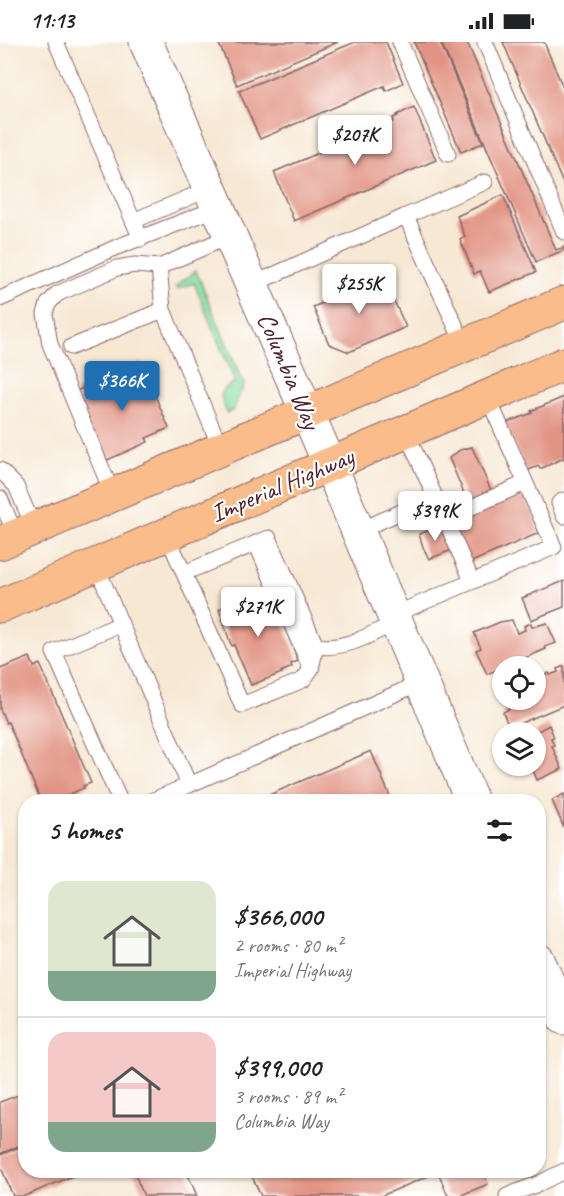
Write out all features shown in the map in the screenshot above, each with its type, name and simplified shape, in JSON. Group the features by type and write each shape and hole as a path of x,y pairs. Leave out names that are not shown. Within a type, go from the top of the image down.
{"main road":[{"path":"17,535 564,303"},
{"name":"Imperial Highway","path":"0,606 564,364"}],"street":[{"name":"Columbia Way","path":"146,42 330,465 469,794"},
{"path":"546,978 564,1018"}],"lane":[{"path":"56,42 141,239"},
{"path":"400,42 448,154"},
{"path":"484,42 564,232"},
{"path":"251,285 485,182"},
{"path":"133,221 219,211"},
{"path":"0,299 117,247 219,211"},
{"path":"113,495 50,344 45,314 48,304 57,294 117,268 135,265 159,267 219,211"},
{"path":"406,216 464,345"},
{"path":"159,267 163,310 222,449"},
{"path":"71,347 163,310"},
{"path":"316,646 337,648 355,642 395,618 472,581 554,547 488,398"},
{"path":"406,432 472,581"},
{"path":"0,470 16,486 17,535"},
{"path":"445,519 525,483"},
{"path":"358,531 435,497"},
{"path":"0,498 17,535"},
{"path":"167,535 242,705 303,680 311,669 316,646 269,538 184,573"},
{"path":"256,543 311,669"},
{"path":"96,565 189,784"},
{"path":"117,794 54,652 121,624"},
{"path":"167,794 422,682"},
{"path":"546,1175 564,1171"},
{"path":"507,1196 536,1178"}],"green space":[{"path":"196,271 244,385 233,410 227,413 222,402 222,394 225,388 235,382 194,283 177,289 176,286"}],"building":[{"path":"218,42 338,42 237,85"},
{"path":"355,42 386,42 403,83 386,91 384,86 260,139 239,91"},
{"path":"414,42 440,42 483,143 461,152"},
{"path":"441,42 467,42 556,250 564,247 564,250 536,262"},
{"path":"503,42 544,42 564,90 564,186"},
{"path":"414,107 436,160 294,221 274,172 394,121 393,118 397,115"},
{"path":"503,195 536,272 489,292 480,271 474,274 460,239 465,237 457,216"},
{"path":"383,277 386,282 388,281 392,292 390,292 406,327 349,352 329,344 313,307 335,298 330,286 348,279 352,290"},
{"path":"141,363 169,428 146,438 148,442 103,462 76,391"},
{"path":"564,397 564,458 540,469 539,466 526,471 505,423"},
{"path":"472,447 493,495 469,505 449,458 460,450"},
{"path":"522,492 533,512 539,533 469,563 452,523"},
{"path":"442,526 452,550 429,559 419,534"},
{"path":"564,581 564,607 531,620 522,598"},
{"path":"260,591 271,618 280,614 298,661 282,673 251,685 234,645 232,646 230,642 219,609 231,601"},
{"path":"512,620 517,633 525,630 524,626 531,623 532,627 547,623 556,643 529,656 492,656 492,672 487,674 476,650 481,648 474,633 500,622"},
{"path":"30,657 34,667 40,664 91,783 70,794 38,794 8,722 6,723 0,709 0,669"},
{"path":"564,666 564,705 523,722 507,722 503,712 507,710 546,710 546,674 558,672 557,669"},
{"path":"549,725 554,737 551,738 554,745 552,746 562,769 537,780 535,776 546,776 546,727"},
{"path":"371,751 389,794 271,794"},
{"path":"564,794 564,828 552,800"},
{"path":"18,1095 18,1146 0,1154 0,1102"},
{"path":"18,1147 18,1178 68,1178 25,1196 13,1196 0,1165 0,1155"},
{"path":"136,1178 189,1178 197,1196 144,1196"},
{"path":"253,1178 424,1178 381,1196 261,1196"},
{"path":"440,1178 485,1178 488,1184 459,1196 448,1196"}]}
